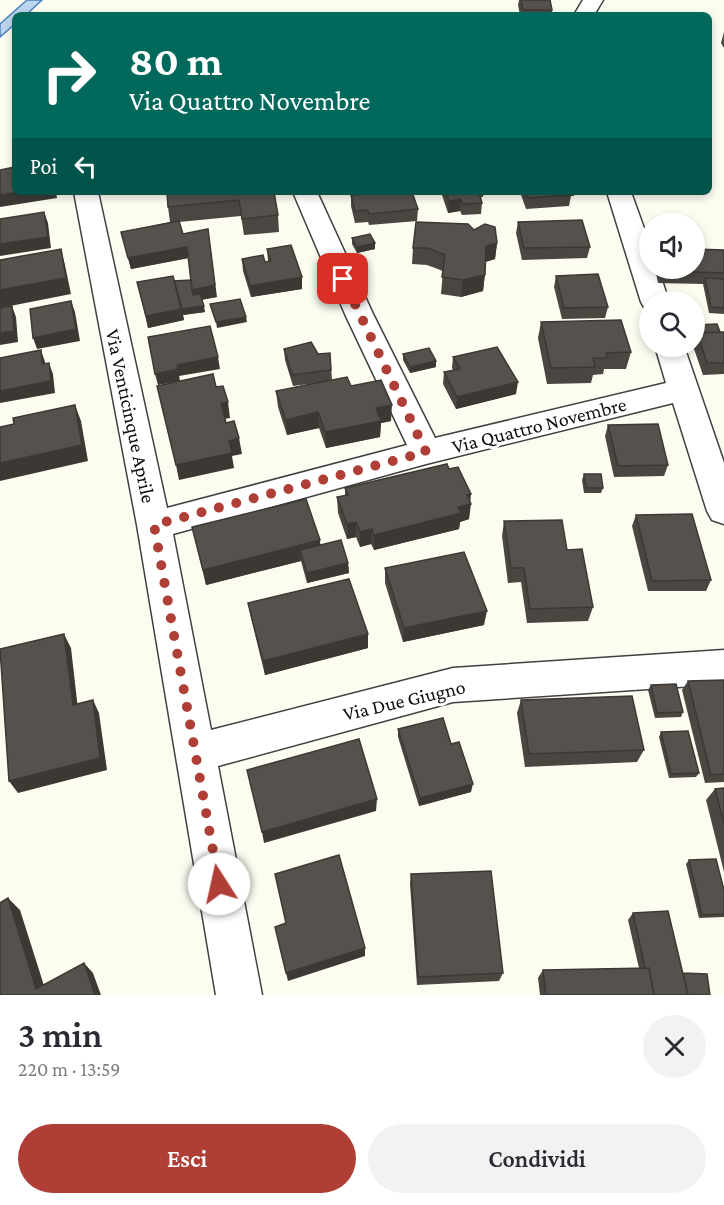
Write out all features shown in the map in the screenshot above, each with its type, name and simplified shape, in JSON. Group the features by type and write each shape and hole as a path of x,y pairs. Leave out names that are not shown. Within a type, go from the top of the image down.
{"street":[{"path":"573,12 593,0"},
{"name":"Via Venticinque Aprile","path":"87,195 154,525 239,995"},
{"path":"306,195 346,285 426,452"},
{"path":"620,195 651,291"},
{"path":"672,357 724,512"},
{"name":"Via Quattro Novembre","path":"154,525 426,452 682,390"},
{"name":"Via Due Giugno","path":"196,753 453,685 724,668"}],"water":[{"path":"27,0 42,0 29,12 14,12"},
{"path":"12,13 12,27 0,37 0,24"}],"building":[{"path":"521,0 550,0 552,10 523,10"},
{"path":"12,168 12,193 0,195 0,170"},
{"path":"167,195 275,195 278,215 242,219 239,200 168,207"},
{"path":"351,195 413,195 418,209 369,214 368,210 355,211"},
{"path":"447,195 480,195 482,203 463,204 461,199 449,201"},
{"path":"527,195 571,195 528,198"},
{"path":"44,212 48,237 0,244 0,219"},
{"path":"582,220 590,247 524,248 518,222"},
{"path":"179,221 183,234 208,229 215,285 192,290 187,247 128,258 121,232"},
{"path":"416,222 468,224 474,230 485,224 495,227 497,243 486,246 485,275 463,280 442,277 445,255 428,248 413,248"},
{"path":"370,234 375,243 357,247 352,238"},
{"path":"291,245 302,277 250,286 242,259 263,255 265,262 271,261 267,249"},
{"path":"61,249 66,278 0,290 0,260"},
{"path":"705,249 724,250 724,273 705,272"},
{"path":"598,274 608,307 564,308 556,276"},
{"path":"173,276 182,309 146,316 137,282"},
{"path":"705,278 724,279 724,308 711,307"},
{"path":"191,280 193,295 200,294 204,306 181,309 174,281"},
{"path":"240,299 246,317 216,322 210,304"},
{"path":"71,301 76,329 33,338 30,309"},
{"path":"12,306 14,331 0,333 0,308"},
{"path":"621,320 631,352 606,353 607,358 593,358 595,367 551,368 541,322"},
{"path":"717,324 720,332 705,333 705,325"},
{"path":"210,326 218,357 177,365 178,369 155,374 148,337"},
{"path":"724,332 724,363 707,363 705,333"},
{"path":"311,342 318,354 330,353 331,370 292,375 284,349"},
{"path":"497,347 518,382 457,397 444,372 460,369 453,357"},
{"path":"429,348 436,361 410,367 403,354"},
{"path":"41,350 42,364 49,363 51,381 0,391 0,358"},
{"path":"213,374 216,387 223,386 228,402 221,403 226,423 234,421 239,438 229,441 232,453 176,465 157,386"},
{"path":"347,377 351,386 381,380 392,405 376,408 381,421 325,432 318,412 286,420 276,391"},
{"path":"75,405 82,445 0,463 0,427 14,424 13,418"},
{"path":"658,424 668,465 618,466 608,425"},
{"path":"447,464 449,469 458,467 471,494 467,495 471,504 458,507 461,513 374,535 372,529 360,532 356,522 347,524 337,497 348,495 345,488"},
{"path":"584,474 601,474 603,488 586,488"},
{"path":"306,499 320,540 203,570 192,527"},
{"path":"692,514 711,580 652,581 636,515"},
{"path":"562,520 567,550 582,549 593,607 530,609 524,568 511,568 504,521"},
{"path":"341,540 348,563 307,573 300,550"},
{"path":"464,552 487,611 404,628 385,568"},
{"path":"349,579 368,634 263,661 248,603"},
{"path":"64,634 73,705 93,700 100,758 9,781 0,649"},
{"path":"724,680 724,774 711,775 688,681"},
{"path":"676,684 683,712 657,713 651,685"},
{"path":"632,696 644,750 529,754 521,700"},
{"path":"443,718 451,744 459,742 473,784 420,798 398,729"},
{"path":"688,731 699,773 671,774 661,732"},
{"path":"359,739 377,799 262,832 247,770"},
{"path":"724,788 724,824 715,789"},
{"path":"339,855 365,948 286,973 275,927 286,923 275,874"},
{"path":"716,859 724,890 724,914 702,915 689,860"},
{"path":"491,871 503,973 418,977 411,874"},
{"path":"8,898 36,989 84,963 95,995 0,995 0,903"},
{"path":"668,911 688,995 654,995 649,968 645,968 633,913"},
{"path":"649,968 654,995 546,995 543,970"},
{"path":"683,973 707,974 710,995 688,995"}],"route":[{"path":"219,884 154,525 426,452 343,279"}]}
